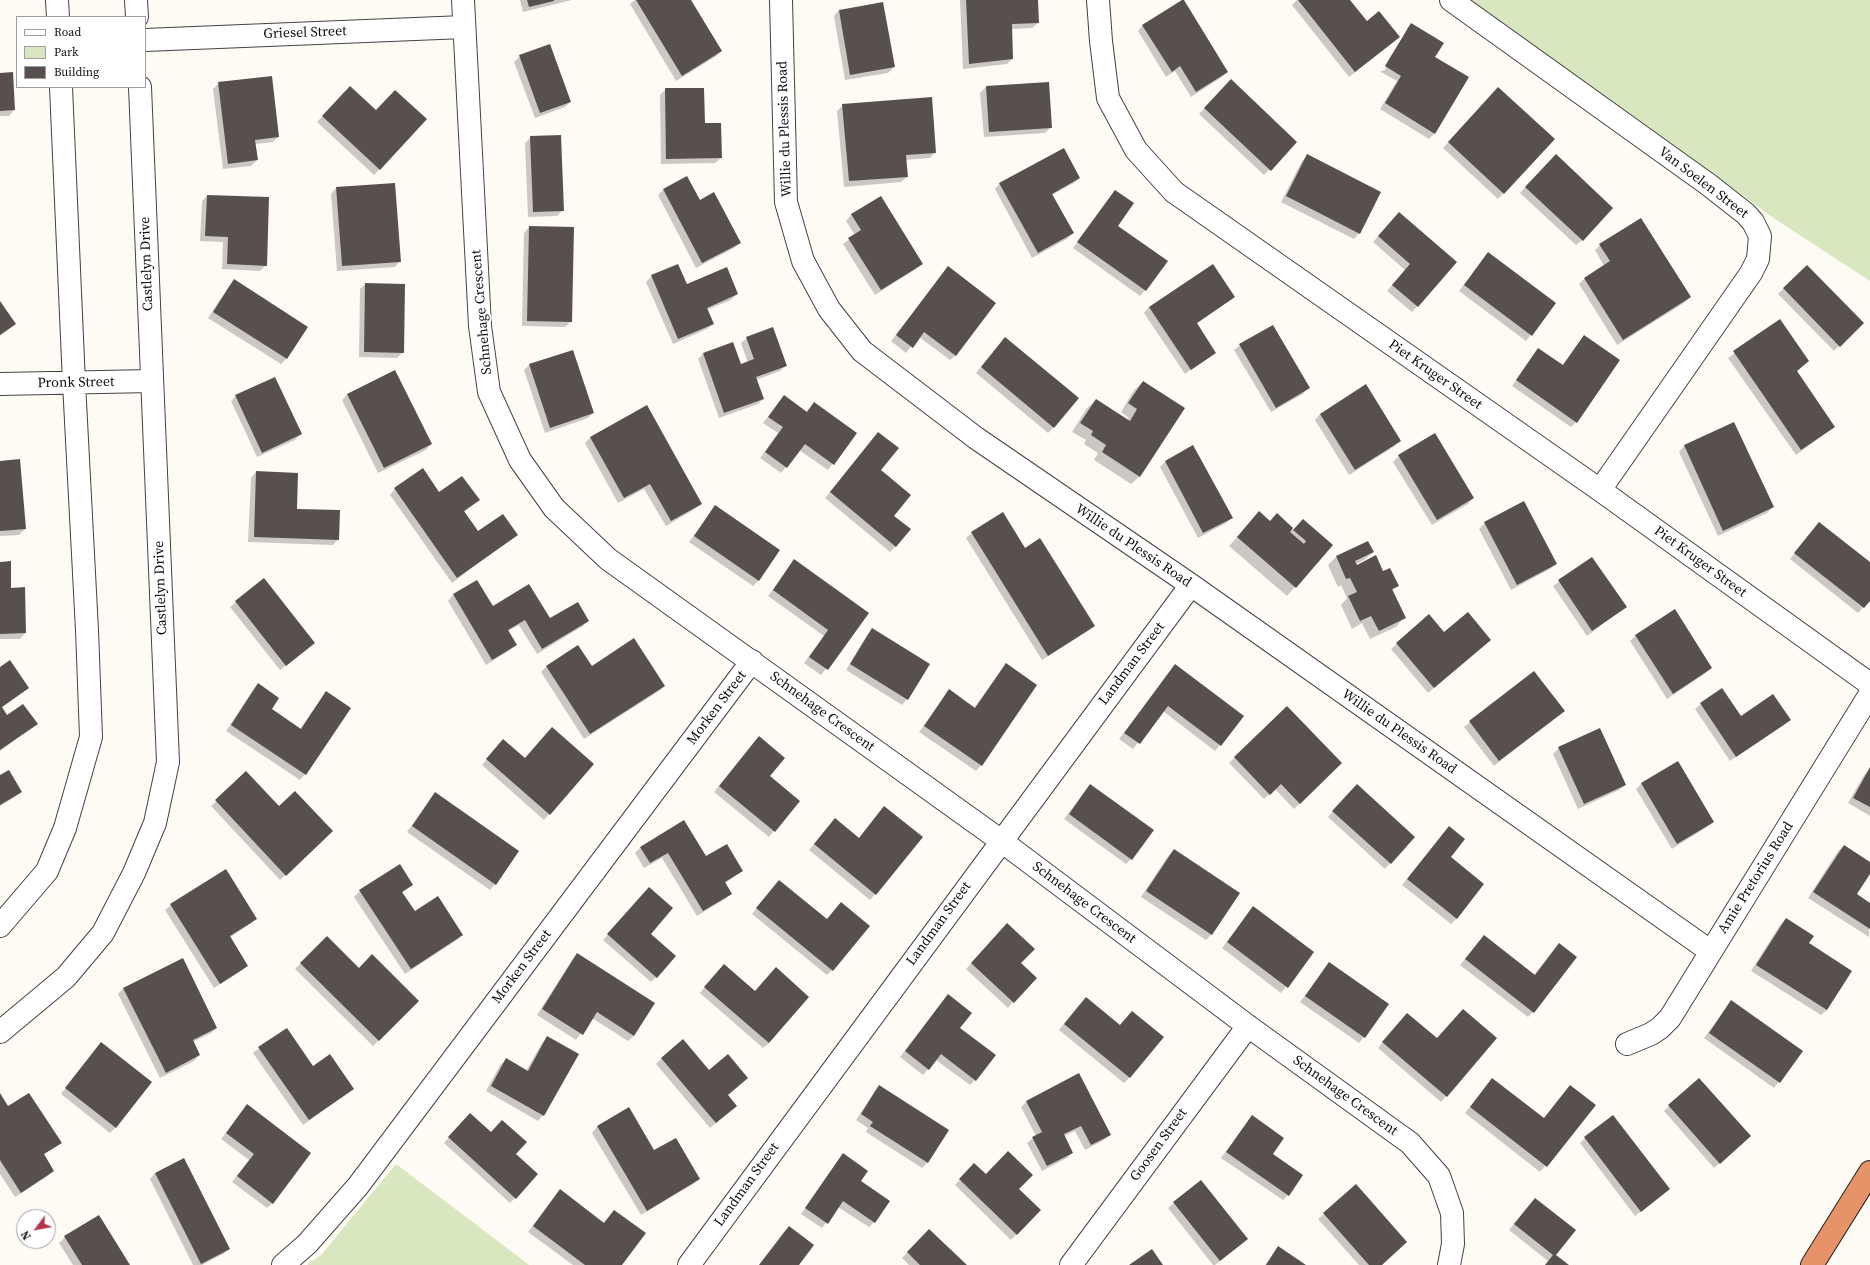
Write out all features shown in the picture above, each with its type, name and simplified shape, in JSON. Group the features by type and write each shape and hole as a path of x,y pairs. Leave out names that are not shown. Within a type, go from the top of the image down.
{"highway":[{"path":"1812,1265 1870,1172"}],"street":[{"path":"57,0 58,16"},
{"path":"136,0 137,16"},
{"name":"Schnehage Crescent","path":"463,0 480,326 489,392 520,460 554,508 608,560 752,661 1000,840 1248,1026 1410,1143 1439,1176 1452,1213 1453,1244 1449,1265"},
{"name":"Willie du Plessis Road","path":"781,0 786,202 803,261 829,309 862,351 976,438 1191,585 1710,951"},
{"name":"Piet Kruger Street","path":"1098,0 1100,41 1108,98 1136,150 1174,192 1600,490 1870,684"},
{"name":"Van Soelen Street","path":"1451,0 1709,185 1746,214 1753,222 1760,236 1758,259 1751,273 1600,490"},
{"name":"Griesel Street","path":"146,40 464,27"},
{"path":"0,926 47,870 65,828 90,736 87,630 61,88"},
{"name":"Castlelyn Drive","path":"0,1032 66,977 103,933 134,873 155,823 168,762 140,88"},
{"name":"Pronk Street","path":"0,384 152,381"},
{"name":"Landman Street","path":"689,1265 1000,840 1191,585"},
{"name":"Morken Street","path":"283,1265 307,1244 358,1186 752,661"},
{"name":"Amie Pretorius Road","path":"1626,1044 1651,1034 1660,1028 1670,1018 1870,694"},
{"name":"Goosen Street","path":"1071,1265 1248,1026"}],"green space":[{"path":"1471,0 1870,0 1870,281 1775,219"},
{"path":"396,1164 529,1265 307,1265 321,1255"}],"building":[{"path":"527,0 554,0 554,1 529,7"},
{"path":"636,0 691,0 722,51 682,76"},
{"path":"966,0 1038,0 1039,23 1012,24 1013,59 969,64"},
{"path":"1184,0 1228,72 1196,92 1180,66 1172,72 1142,25"},
{"path":"1298,0 1350,0 1367,21 1379,11 1400,37 1355,72"},
{"path":"883,2 895,67 850,75 839,10"},
{"path":"1411,23 1444,43 1435,57 1469,77 1435,134 1385,103 1401,76 1385,66"},
{"path":"550,44 571,102 540,113 519,55"},
{"path":"13,72 15,110 0,111 0,73"},
{"path":"272,76 279,137 255,140 258,160 228,164 218,82"},
{"path":"1231,79 1297,142 1271,171 1204,108"},
{"path":"1049,82 1052,128 989,132 986,86"},
{"path":"350,86 376,110 395,90 427,119 380,170 322,116"},
{"path":"1498,87 1555,139 1504,194 1448,142"},
{"path":"665,88 704,88 705,123 721,123 722,158 666,159"},
{"path":"932,97 936,153 906,155 908,177 849,181 842,104"},
{"path":"561,135 564,211 533,212 530,136"},
{"path":"1064,148 1080,178 1052,194 1074,233 1038,253 999,183"},
{"path":"1307,154 1381,192 1360,234 1286,196"},
{"path":"1556,154 1613,208 1583,241 1525,187"},
{"path":"687,176 700,200 714,192 741,243 702,263 663,189"},
{"path":"395,183 401,262 342,266 336,187"},
{"path":"1115,190 1134,203 1118,226 1168,261 1146,291 1077,242"},
{"path":"207,195 269,197 267,266 227,264 228,237 205,236"},
{"path":"881,196 923,264 881,290 848,238 861,230 851,214"},
{"path":"1399,212 1457,262 1418,307 1392,285 1410,264 1378,236"},
{"path":"1641,218 1691,297 1623,340 1584,278 1610,261 1599,244"},
{"path":"529,226 574,227 572,322 527,321"},
{"path":"1488,252 1556,303 1532,336 1464,285"},
{"path":"678,264 687,284 727,267 738,294 707,308 714,324 678,339 651,275"},
{"path":"1213,264 1235,297 1197,323 1216,353 1191,370 1149,307"},
{"path":"1807,265 1864,323 1840,347 1783,288"},
{"path":"948,266 996,303 956,356 924,332 913,348 896,335"},
{"path":"234,279 308,327 287,359 213,312"},
{"path":"365,283 405,284 404,353 364,352"},
{"path":"0,301 16,324 0,335"},
{"path":"1780,319 1809,361 1797,371 1835,427 1801,450 1733,351"},
{"path":"1273,325 1310,388 1276,408 1239,344"},
{"path":"773,327 787,366 756,377 764,399 724,413 703,353 733,342 741,364 754,359 746,337"},
{"path":"1584,335 1620,360 1577,423 1516,380 1538,348 1563,365"},
{"path":"1005,337 1079,398 1054,428 981,367"},
{"path":"573,350 594,413 550,428 529,364"},
{"path":"395,370 432,444 384,468 347,394"},
{"path":"275,377 302,434 262,453 235,395"},
{"path":"1143,381 1185,408 1140,477 1102,452 1106,445 1091,435 1093,431 1080,423 1096,399 1130,421 1137,409 1128,403"},
{"path":"1366,384 1401,441 1355,470 1320,414"},
{"path":"784,395 807,412 814,402 857,433 834,465 805,444 787,468 765,452 783,427 768,417"},
{"path":"647,405 702,504 671,521 650,484 624,498 590,437"},
{"path":"1734,422 1774,507 1723,531 1684,445"},
{"path":"878,432 899,448 881,470 911,495 894,516 911,529 896,547 830,492"},
{"path":"1435,433 1474,498 1437,520 1398,455"},
{"path":"1193,445 1233,518 1203,533 1165,461"},
{"path":"20,459 26,529 0,531 0,461"},
{"path":"423,468 439,492 462,476 480,500 464,511 478,531 503,514 518,535 457,578 394,488"},
{"path":"256,471 298,473 297,509 340,510 339,540 254,537"},
{"path":"1524,501 1557,564 1517,585 1484,522"},
{"path":"715,505 780,550 759,581 694,536"},
{"path":"1259,511 1270,521 1277,513 1293,528 1290,532 1304,544 1306,541 1293,530 1303,519 1333,545 1296,588 1237,537"},
{"path":"1003,512 1025,548 1040,538 1095,626 1048,656 971,532"},
{"path":"1819,522 1870,562 1870,601 1864,608 1794,553"},
{"path":"1368,541 1374,552 1355,561 1357,565 1376,555 1383,571 1390,568 1399,586 1392,589 1406,618 1379,631 1371,616 1360,621 1348,596 1357,592 1350,578 1346,579 1336,556"},
{"path":"1592,557 1627,607 1592,631 1558,580"},
{"path":"794,559 869,613 828,670 809,657 828,630 773,590"},
{"path":"11,561 11,588 25,587 26,633 0,634 0,562"},
{"path":"264,578 315,643 286,666 235,601"},
{"path":"477,580 493,606 529,584 550,618 578,602 589,621 542,649 525,620 508,630 517,645 492,660 453,594"},
{"path":"1675,609 1712,668 1673,694 1635,635"},
{"path":"1468,612 1491,640 1434,688 1396,643 1429,614 1444,632"},
{"path":"872,628 930,664 908,700 850,664"},
{"path":"634,638 665,686 590,734 546,666 578,645 592,666"},
{"path":"10,660 29,688 2,707 7,715 23,704 38,724 0,750 0,667"},
{"path":"1006,663 1037,685 982,766 924,726 949,689 975,708"},
{"path":"1175,664 1244,716 1221,746 1168,706 1140,744 1124,733"},
{"path":"1534,671 1565,711 1499,761 1469,721"},
{"path":"258,683 279,698 272,709 301,729 326,691 351,708 306,775 231,725"},
{"path":"1722,688 1741,716 1773,694 1791,720 1736,757 1700,703"},
{"path":"1287,706 1342,763 1300,804 1281,784 1270,795 1234,757"},
{"path":"552,727 594,764 550,815 486,759 503,739 525,758"},
{"path":"1600,728 1626,785 1584,804 1558,747"},
{"path":"759,736 785,758 770,776 800,801 775,832 719,786"},
{"path":"1678,761 1714,822 1677,844 1641,783"},
{"path":"1870,767 1870,807 1853,798"},
{"path":"9,770 22,792 0,805 0,775"},
{"path":"246,771 279,806 295,791 333,831 286,876 215,800"},
{"path":"1090,784 1154,830 1132,860 1069,814"},
{"path":"1357,784 1415,837 1391,864 1332,811"},
{"path":"435,792 519,851 496,885 412,826"},
{"path":"884,806 923,837 876,895 814,844 835,818 859,838"},
{"path":"684,820 706,856 727,844 743,871 725,882 732,894 703,911 668,853 650,863 640,847"},
{"path":"1449,826 1465,839 1451,857 1484,884 1457,919 1407,879"},
{"path":"1844,845 1870,862 1870,874 1857,894 1870,903 1870,929 1813,892"},
{"path":"1174,849 1240,893 1212,935 1146,891"},
{"path":"400,864 413,885 402,892 415,911 438,896 463,935 411,969 359,890"},
{"path":"226,869 257,919 230,936 248,966 220,984 170,904"},
{"path":"779,880 827,919 841,902 870,926 833,971 756,908"},
{"path":"649,887 673,908 651,934 676,956 657,978 607,934"},
{"path":"1253,906 1314,952 1288,988 1227,942"},
{"path":"1786,918 1814,936 1809,943 1852,971 1827,1010 1756,965"},
{"path":"1007,923 1035,949 1021,963 1037,978 1014,1003 971,963"},
{"path":"1484,935 1535,975 1559,943 1577,957 1534,1013 1465,959"},
{"path":"327,936 359,968 372,954 419,1001 379,1041 300,963"},
{"path":"577,953 655,1003 634,1036 597,1012 583,1035 542,1009"},
{"path":"183,958 217,1028 193,1040 200,1055 166,1073 123,988"},
{"path":"1329,962 1389,1004 1365,1038 1305,996"},
{"path":"724,964 755,991 776,967 809,997 769,1043 704,987"},
{"path":"948,994 972,1013 960,1028 996,1055 976,1081 941,1054 929,1070 905,1051"},
{"path":"1086,997 1120,1025 1132,1011 1164,1037 1130,1078 1064,1024"},
{"path":"1731,1000 1803,1051 1780,1083 1709,1033"},
{"path":"1463,1009 1497,1038 1447,1097 1382,1042 1407,1013 1437,1038"},
{"path":"287,1028 313,1066 330,1054 354,1089 309,1120 258,1047"},
{"path":"547,1036 579,1054 544,1116 491,1086 506,1058 528,1071"},
{"path":"683,1039 709,1070 728,1054 748,1078 728,1095 737,1106 716,1123 661,1058"},
{"path":"101,1042 152,1082 116,1128 65,1088"},
{"path":"1079,1073 1111,1135 1091,1145 1081,1126 1064,1134 1073,1153 1047,1166 1032,1137 1042,1132 1026,1101"},
{"path":"1492,1078 1544,1118 1570,1085 1596,1105 1547,1167 1470,1107"},
{"path":"1699,1078 1751,1136 1720,1164 1668,1105"},
{"path":"879,1085 949,1130 928,1163 870,1126 873,1122 861,1114"},
{"path":"0,1093 8,1106 29,1093 62,1143 44,1154 54,1171 21,1193 0,1160"},
{"path":"247,1104 311,1153 273,1204 237,1176 254,1154 226,1133"},
{"path":"629,1107 654,1150 676,1138 700,1179 647,1211 597,1126"},
{"path":"470,1113 491,1132 502,1120 527,1142 516,1154 538,1174 516,1199 448,1137"},
{"path":"1252,1115 1284,1138 1273,1154 1303,1175 1289,1196 1226,1152"},
{"path":"1613,1115 1670,1189 1641,1212 1584,1137"},
{"path":"1008,1151 1033,1175 1019,1189 1041,1210 1017,1235 959,1179 974,1163 986,1174"},
{"path":"843,1153 868,1171 861,1181 890,1201 875,1223 843,1201 828,1224 805,1208"},
{"path":"184,1158 230,1249 201,1264 155,1173"},
{"path":"1201,1180 1248,1239 1220,1261 1173,1202"},
{"path":"1356,1184 1407,1242 1382,1265 1369,1265 1323,1213"},
{"path":"560,1189 604,1223 614,1210 646,1233 622,1265 585,1265 533,1226"},
{"path":"1535,1198 1576,1230 1556,1255 1569,1265 1545,1265 1553,1255 1514,1224"},
{"path":"99,1215 130,1265 82,1265 64,1236"},
{"path":"789,1226 814,1245 799,1265 759,1265"},
{"path":"929,1229 967,1265 920,1265 907,1252"},
{"path":"1278,1246 1306,1265 1266,1265"},
{"path":"1152,1249 1163,1265 1129,1265"}]}
